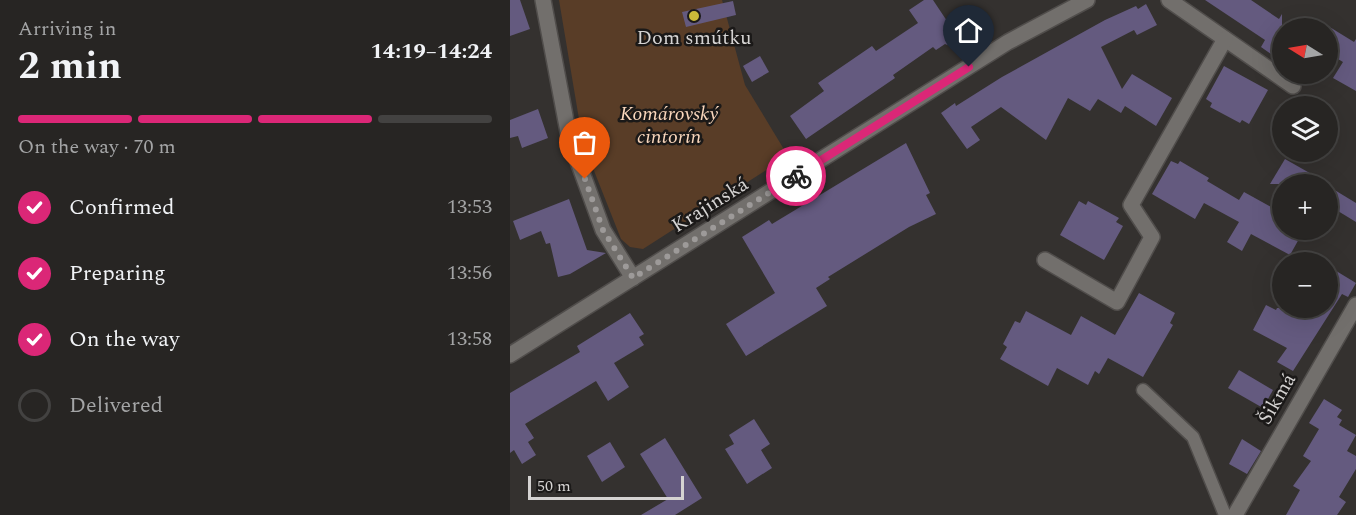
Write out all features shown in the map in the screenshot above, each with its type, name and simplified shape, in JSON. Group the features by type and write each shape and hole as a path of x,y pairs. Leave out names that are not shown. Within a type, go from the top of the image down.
{"street":[{"path":"543,0 569,137 603,230 633,278"},
{"name":"Krajinská","path":"510,355 1008,42 1088,0"},
{"path":"1169,0 1293,86"},
{"path":"1045,260 1117,302 1152,237 1131,205 1225,39"},
{"name":"Šikmá","path":"1235,515 1356,305"}],"lane":[{"path":"1143,390 1193,437 1225,515"}],"green space":[{"name":"Komárovský cintorín","path":"559,0 722,0 745,85 788,156 643,249 630,247 621,239 583,143"}],"building":[{"path":"510,0 520,0 530,29 510,36"},
{"path":"924,0 933,0 969,54 945,44 936,50 933,47 893,75 895,78 806,139 790,116 824,91 818,83 872,46 876,51 918,23 909,10"},
{"path":"1205,0 1251,0 1278,18 1272,18 1272,55 1261,47 1265,40"},
{"path":"733,1 736,15 686,27 682,12"},
{"path":"1146,4 1157,25 1137,35 1134,30 1101,47 1122,89 1132,74 1172,98 1156,126 1125,106 1121,113 1098,99 1090,111 1068,98 1046,140 1001,107 971,127 980,140 967,149 941,113 1105,20"},
{"path":"1338,32 1354,42 1356,39 1356,91 1338,81 1338,70 1343,62 1338,59"},
{"path":"760,56 769,72 752,82 743,66"},
{"path":"1224,66 1268,90 1249,124 1242,120 1240,123 1210,107 1212,103 1206,99"},
{"path":"538,109 548,138 522,148 518,136 510,138 510,120"},
{"path":"906,143 930,193 926,195 936,214 909,227 828,277 830,279 816,288 827,306 746,356 726,324 775,293 742,237 769,220 772,224"},
{"path":"1171,161 1178,164 1180,161 1209,178 1207,181 1239,200 1244,192 1272,207 1272,240 1298,240 1292,252 1284,252 1251,234 1242,251 1227,242 1239,222 1204,203 1195,219 1152,194"},
{"path":"1283,162 1290,162 1311,174 1276,174"},
{"path":"1338,192 1356,203 1356,222 1338,211"},
{"path":"569,199 587,250 606,253 570,274 558,277 550,243 546,244 541,231 520,240 513,221"},
{"path":"1079,201 1086,205 1088,201 1119,218 1116,222 1123,226 1104,260 1060,235"},
{"path":"1338,272 1356,283 1348,297 1342,294 1338,300"},
{"path":"1139,293 1175,313 1170,323 1173,325 1143,377 1108,358 1099,374 1095,371 1088,385 1057,368 1048,386 1000,359 1007,347 1003,344 1015,321 1020,323 1026,311 1071,335 1081,316 1115,335"},
{"path":"1266,305 1272,308 1272,318 1327,318 1293,371 1277,362 1287,348 1253,330"},
{"path":"630,313 644,334 639,337 644,345 614,363 629,387 608,401 596,381 525,424 534,438 528,442 536,455 522,464 514,450 510,453 510,393 580,352 577,346"},
{"path":"1239,370 1273,390 1263,408 1228,388"},
{"path":"1324,399 1342,410 1337,417 1342,420 1339,425 1356,435 1347,451 1356,456 1356,469 1339,497 1346,502 1337,515 1286,515 1300,490 1293,486 1311,461 1303,456 1319,429 1309,423"},
{"path":"754,419 770,444 761,450 772,468 747,484 725,449 734,444 729,435"},
{"path":"665,438 702,498 675,515 641,515 668,499 640,454"},
{"path":"1242,439 1261,451 1247,474 1229,464"},
{"path":"610,442 625,467 602,482 587,456"}],"way so far":[{"path":"585,179 603,230 633,278 796,176"}],"place":[{"name":"Dom smútku","path":"694,16"}],"route":[{"path":"796,176 969,67"}]}
